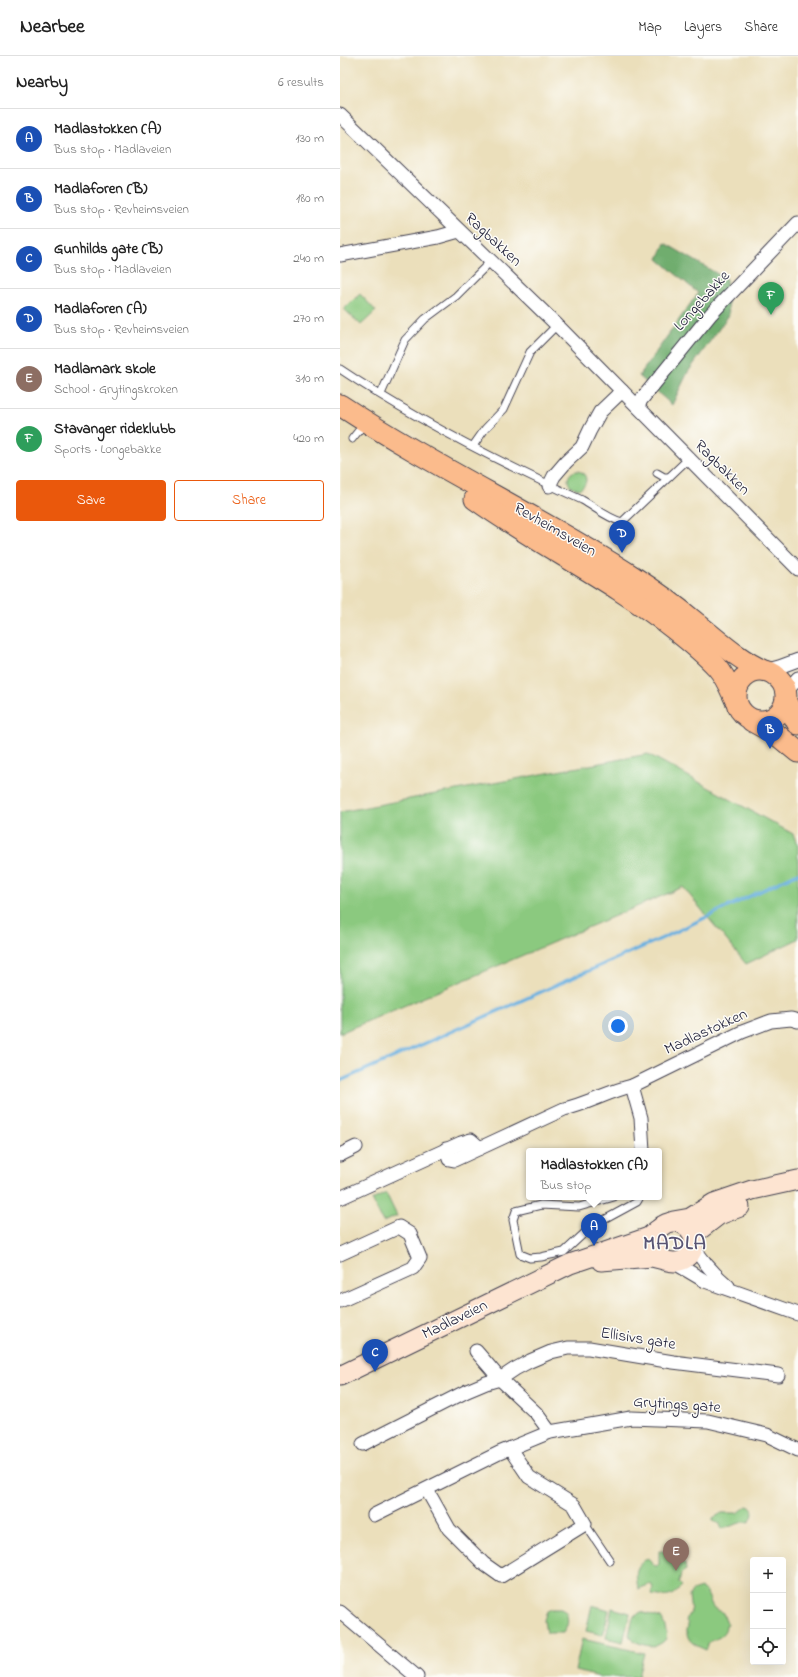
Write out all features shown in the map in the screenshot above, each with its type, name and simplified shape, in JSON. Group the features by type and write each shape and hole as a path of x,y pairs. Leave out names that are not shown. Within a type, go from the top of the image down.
{"main road":[{"name":"Revheimsveien","path":"340,405 397,441 588,548 632,576 694,621 735,656 764,671"},
{"name":"Revheimsveien","path":"397,441 481,503 534,538 622,591 665,622 717,668 726,680 735,699"},
{"path":"798,724 790,691 780,680 772,674 764,671 756,671 743,678 736,691 735,699 739,710 747,718 776,734 798,752"},
{"path":"752,720 762,722 771,720 779,714 790,691"},
{"name":"Madlaveien","path":"340,1376 570,1264 649,1238 665,1226 690,1218 714,1203 752,1190 798,1180"},
{"path":"694,1241 684,1224 665,1226 654,1238 654,1245 658,1256 668,1261 686,1258 691,1253 694,1241 719,1215 758,1201 798,1192"},
{"name":"Madlaveien","path":"570,1264 652,1257 668,1261"}],"street":[{"name":"Ragbakken","path":"340,115 557,325 798,569"},
{"name":"Longebakke","path":"637,405 711,314 798,223"},
{"path":"340,255 438,237 459,231"},
{"path":"549,486 554,476 582,447 600,412 622,391"},
{"path":"764,671 798,660"},
{"name":"Madlastokken","path":"340,1198 467,1140 471,1140 480,1148 564,1109 574,1107 620,1089 632,1086 742,1032 771,1021 791,1019 798,1021"},
{"path":"632,1086 642,1118 641,1148"},
{"path":"340,1155 356,1147"},
{"path":"340,1254 398,1227 406,1230 410,1234 420,1258 413,1268 340,1301"},
{"path":"694,1241 701,1259 713,1273 732,1290"},
{"path":"668,1261 705,1281 798,1314"},
{"name":"Ellisivs gate","path":"500,1380 530,1360 568,1348 589,1348 673,1362 778,1375"},
{"path":"476,1351 500,1380 536,1413 550,1432"},
{"path":"363,1444 486,1383 500,1380"},
{"name":"Grytings gate","path":"374,1515 510,1449 550,1432 631,1418 708,1421 767,1434 798,1450"},
{"path":"427,1490 449,1530 484,1564 501,1576 585,1524 574,1505 528,1477 510,1449"},
{"path":"340,1612 417,1677"}],"lane":[{"path":"381,394 405,340 425,319 456,296 491,261"},
{"path":"473,446 485,429 504,409 530,352 557,325"},
{"path":"340,370 412,413 473,446 622,522 688,459"},
{"path":"352,439 358,434 366,422"},
{"path":"657,473 664,477 669,477"},
{"path":"604,1200 579,1207 541,1205 516,1211 513,1220 520,1254 530,1258 564,1252 591,1227 638,1200"},
{"path":"585,1524 610,1561"}],"green space":[{"path":"665,243 726,279 729,315 688,372 672,405 639,376 698,293 658,259"},
{"path":"360,294 376,311 361,325 344,309"},
{"path":"573,471 581,471 586,476 584,487 581,489 573,489 568,484 568,476"},
{"path":"648,754 793,834 798,846 798,939 746,964 683,887 340,1033 340,812"},
{"path":"386,1193 397,1216 383,1222 372,1200"},
{"path":"747,1506 752,1509 753,1512 749,1522 743,1522 722,1529 720,1524 713,1521 713,1518 722,1513 738,1513"},
{"path":"678,1550 682,1556 680,1556 680,1559 685,1564 686,1570 681,1573 679,1583 682,1586 668,1596 651,1595 653,1588 651,1584 638,1589 636,1575 638,1568 643,1562 648,1558 655,1566 657,1566 659,1564 659,1551 674,1552"},
{"path":"701,1588 706,1592 714,1608 723,1613 728,1625 726,1626 726,1630 722,1635 708,1643 706,1650 690,1641 687,1634 688,1623 686,1621 688,1615 691,1613 689,1596 692,1591"},
{"path":"592,1605 609,1610 603,1635 586,1631"},
{"path":"612,1608 630,1613 623,1642 606,1638"},
{"path":"552,1609 561,1609 566,1612 568,1623 563,1633 546,1633 544,1620 547,1611"},
{"path":"641,1612 661,1618 665,1626 665,1640 654,1647 636,1642 629,1635 633,1617"},
{"path":"582,1639 644,1653 638,1677 600,1677 575,1671"}],"waterway":[{"path":"340,1081 665,937 798,873"}],"place":[{"name":"Stavanger rideklubb","path":"771,315"},
{"name":"Madlaforen (A)","path":"622,553"},
{"name":"Madlaforen (B)","path":"770,749"},
{"name":"Madlastokken (A)","path":"594,1246"},
{"name":"Gunhilds gate (B)","path":"375,1372"},
{"name":"Madlamark skole","path":"676,1571"}],"district":[{"name":"MADLA","path":"675,1244"}]}
